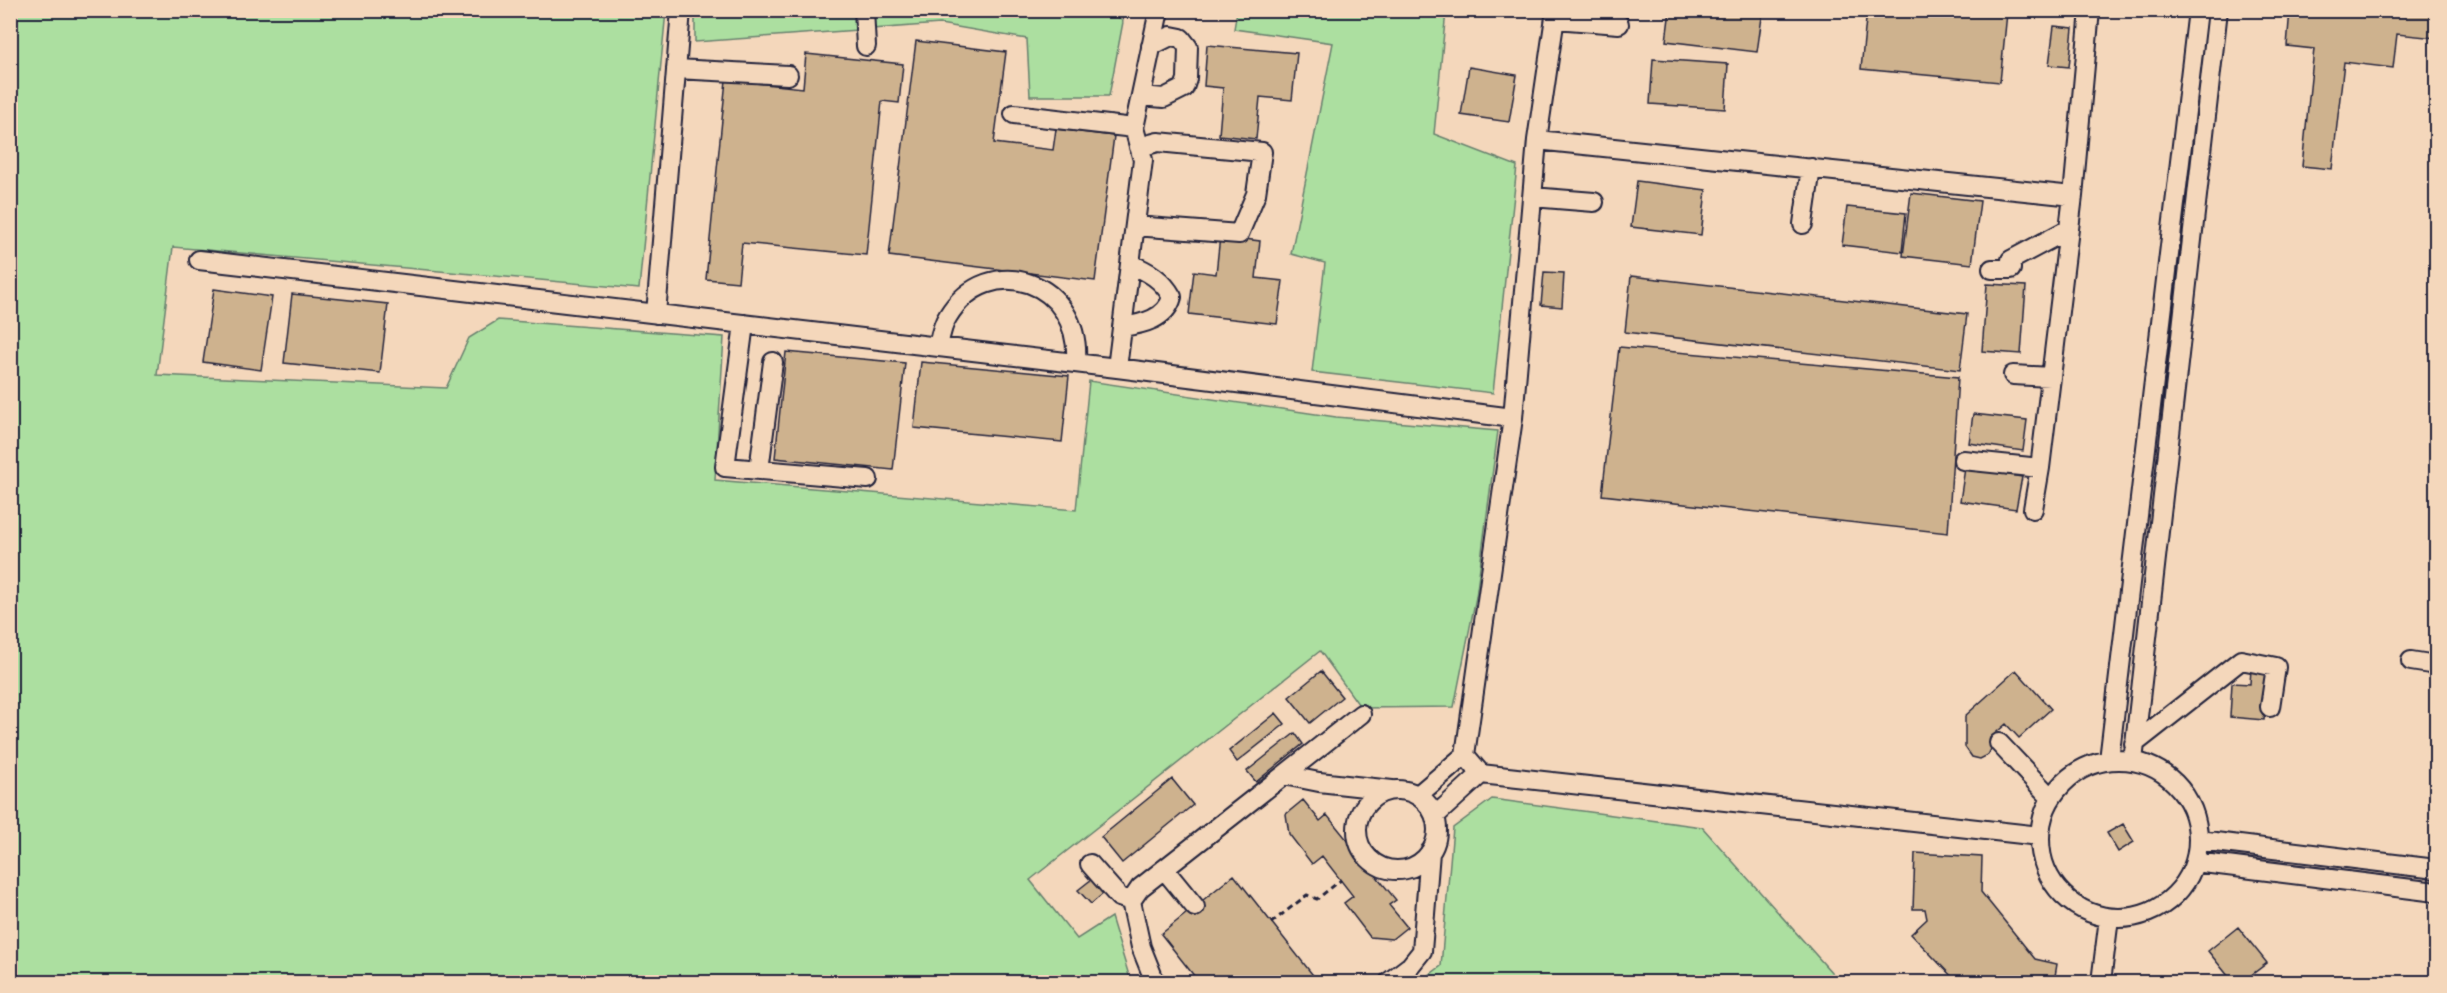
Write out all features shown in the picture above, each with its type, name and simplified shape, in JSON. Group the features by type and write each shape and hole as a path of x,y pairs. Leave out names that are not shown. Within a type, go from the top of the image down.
{"lane":[{"path":"656,314 681,10"},
{"path":"864,10 867,46"},
{"path":"1118,368 1143,160 1134,128 1158,15 1155,10"},
{"path":"2109,760 2198,10"},
{"path":"2134,752 2218,10"},
{"path":"2033,509 2073,196 2089,11"},
{"path":"1418,795 1465,755 1514,418 1537,140 1556,15 1619,24"},
{"path":"1141,96 1164,99 1184,88 1187,78 1188,47 1181,38 1170,36 1151,46"},
{"path":"676,69 788,75"},
{"path":"1014,114 1134,128"},
{"path":"1537,140 2073,196"},
{"path":"1135,226 1239,234 1256,194 1262,152 1158,142 1139,147"},
{"path":"1803,224 1811,168"},
{"path":"1532,197 1594,202"},
{"path":"1992,269 2011,269 2012,260 2068,229"},
{"path":"199,260 1118,368 1514,418"},
{"path":"1122,327 1154,319 1170,306 1172,297 1167,287 1156,278 1130,264"},
{"path":"938,347 948,316 971,293 987,284 1003,280 1019,282 1044,290 1056,298 1065,310 1076,339 1076,363"},
{"path":"744,324 725,467 868,479"},
{"path":"759,470 773,362"},
{"path":"2013,375 2051,377"},
{"path":"1963,460 2040,468"},
{"path":"2134,752 2174,782 2189,800 2197,822 2199,840 2195,862 2180,890 2159,907 2135,917 2109,918 2086,911 2066,899 2051,880 2042,859 2040,836 2043,816 2051,798 2066,780 2086,767 2134,752 2241,660 2276,667 2271,707"},
{"path":"2411,661 2436,664"},
{"path":"1155,982 1141,947 1131,901 1140,888 1361,714"},
{"path":"1999,743 2051,798"},
{"path":"1465,755 1481,774 2040,836"},
{"path":"1435,816 1481,774"},
{"path":"1284,775 1319,782 1405,790 1418,795 1428,804 1435,816 1436,841 1421,862 1396,870 1383,868 1371,861 1357,839 1360,813 1374,798 1392,790"},
{"path":"2199,840 2436,869"},
{"path":"1389,982 1410,966 1422,951 1430,852"},
{"path":"2195,862 2436,892"},
{"path":"1090,864 1119,897 1131,901"},
{"path":"1164,869 1195,907"},
{"path":"2101,982 2109,918"}],"path":[{"path":"1271,923 1307,895 1317,899 1341,880"}],"green space":[{"path":"1112,10 1123,22 1109,96 1030,96 1027,39 940,24 695,42 695,11"},
{"path":"10,11 666,11 639,289 173,247 157,375 446,388 469,338 498,320 724,337 715,480 1076,510 1089,381 1336,417 1498,431 1476,597 1454,707 1361,708 1320,651 1030,880 1077,939 1111,917 1131,982 11,982"},
{"path":"1237,11 1446,11 1434,134 1517,166 1493,393 1312,372 1325,263 1291,254 1333,43 1234,29"},
{"path":"1492,799 1702,827 1840,982 1420,982 1441,966 1453,828"}],"building":[{"path":"1670,10 1763,10 1757,52 1666,41"},
{"path":"1867,10 1976,10 2007,13 2000,82 1861,69"},
{"path":"2290,10 2436,10 2436,38 2397,34 2393,68 2344,62 2332,169 2302,166 2314,49 2287,46"},
{"path":"2054,26 2073,28 2069,67 2049,65"},
{"path":"916,41 1006,52 994,143 1053,150 1056,129 1114,136 1095,281 889,256"},
{"path":"1207,45 1297,53 1292,100 1260,97 1256,139 1219,135 1223,88 1204,86"},
{"path":"806,54 903,64 899,103 882,101 866,255 742,243 738,282 706,279 726,80 803,88"},
{"path":"1653,59 1728,64 1725,109 1650,104"},
{"path":"1469,67 1517,75 1509,122 1461,115"},
{"path":"1637,181 1706,190 1701,235 1631,227"},
{"path":"1911,193 1980,201 1972,264 1903,256"},
{"path":"1847,207 1906,213 1902,252 1842,245"},
{"path":"1220,236 1260,241 1256,278 1283,281 1277,324 1189,314 1194,271 1216,274"},
{"path":"1544,272 1564,273 1562,307 1541,305"},
{"path":"1631,276 1967,314 1960,370 1625,332"},
{"path":"1987,284 2026,286 2021,354 1982,351"},
{"path":"214,289 272,297 261,370 203,362"},
{"path":"292,294 388,304 380,373 284,363"},
{"path":"1619,347 1958,377 1948,533 1602,495"},
{"path":"786,352 905,363 893,470 775,458"},
{"path":"921,362 1069,376 1062,442 914,428"},
{"path":"1973,414 2027,420 2023,451 1969,443"},
{"path":"1965,468 2022,477 2016,509 1960,501"},
{"path":"2251,669 2268,670 2264,720 2230,717 2232,683 2250,684"},
{"path":"2016,670 2051,709 2019,738 2006,724 1990,738 1992,747 1988,755 1980,759 1972,757 1965,747 1965,716"},
{"path":"1321,671 1342,697 1310,723 1289,697"},
{"path":"1276,713 1285,724 1237,762 1229,751"},
{"path":"1295,733 1303,744 1256,782 1247,771"},
{"path":"1172,779 1193,805 1122,863 1101,837"},
{"path":"1303,800 1320,821 1327,815 1396,900 1389,905 1407,927 1392,939 1370,937 1344,903 1353,896 1322,856 1312,864 1289,834 1286,814"},
{"path":"2123,824 2134,842 2118,852 2107,833"},
{"path":"1915,853 1982,857 1981,892 2035,959 2057,964 2054,982 1957,982 1911,934 1927,919 1925,909 1913,909"},
{"path":"1234,875 1316,979 1312,982 1199,982 1161,934"},
{"path":"1092,879 1104,893 1091,904 1078,890"},
{"path":"2238,927 2267,963 2242,982 2233,982 2208,951"}]}
